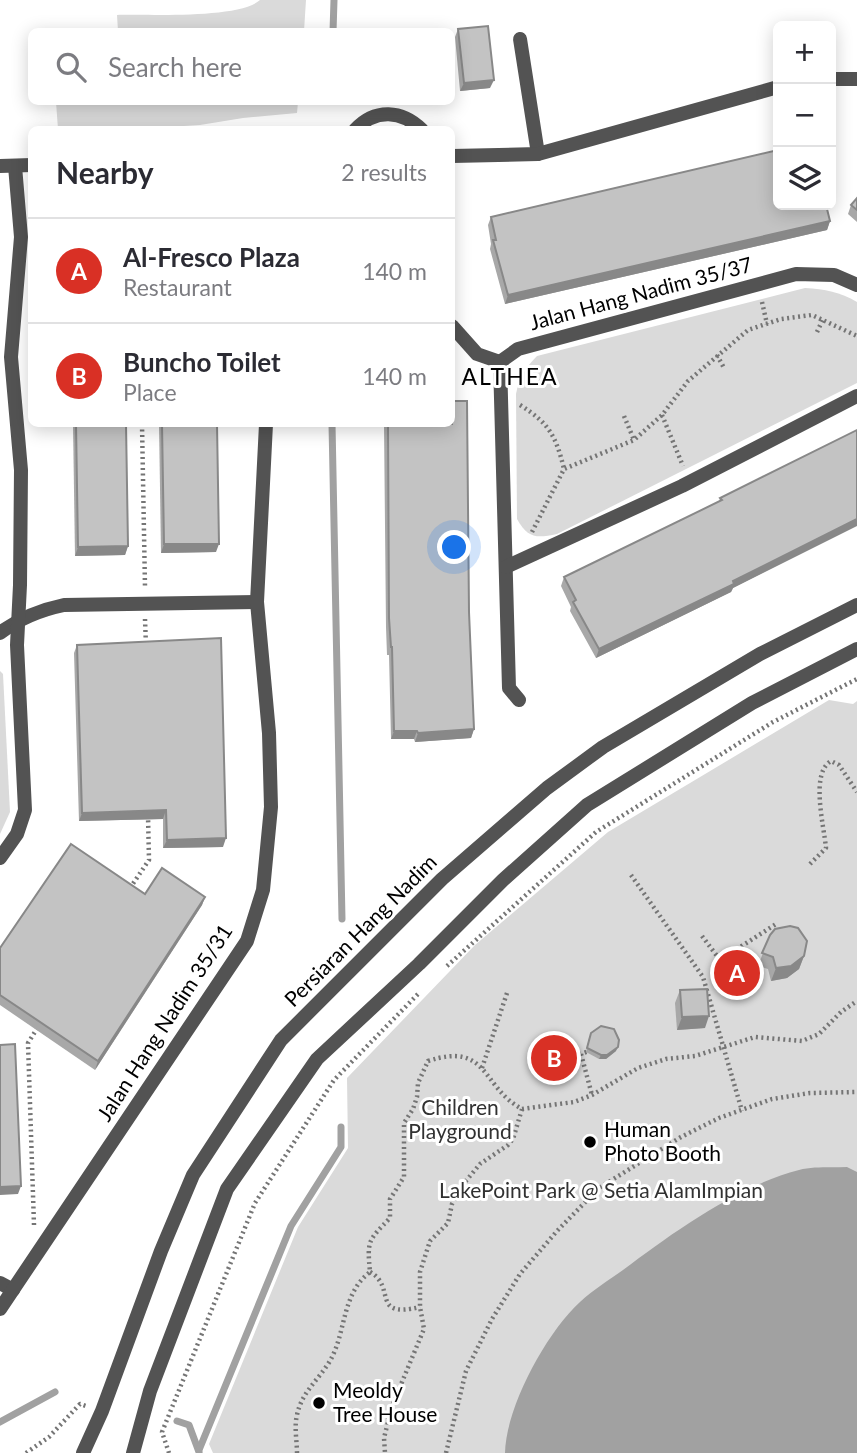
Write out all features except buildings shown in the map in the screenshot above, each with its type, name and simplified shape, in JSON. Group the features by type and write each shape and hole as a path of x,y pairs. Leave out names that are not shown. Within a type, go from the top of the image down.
{"street":[{"path":"520,39 538,154"},
{"path":"836,79 857,79"},
{"path":"455,156 538,154 773,88"},
{"path":"360,126 372,116 386,114 399,115 418,126"},
{"path":"0,166 28,165"},
{"path":"0,858 17,834 25,810 17,645 21,470 11,357 21,237 15,166"},
{"name":"Jalan Hang Nadim 35/37","path":"500,362 518,349 796,274 834,275 857,285"},
{"path":"455,329 477,354 500,362 509,688 519,700"},
{"path":"506,567 682,486 857,396"},
{"name":"Jalan Hang Nadim 35/31","path":"0,1309 7,1287 247,941 263,890 271,807 269,733 257,602 267,427"},
{"path":"0,633 18,620 64,604 257,602"},
{"name":"Persiaran Hang Nadim","path":"83,1453 102,1411 192,1175 281,1040 442,879 547,788 603,747 760,654 857,604"},
{"path":"133,1453 150,1391 227,1189 317,1059 503,880 587,805 752,703 857,649"}],"path":[{"path":"762,302 767,324"},
{"path":"564,469 634,440 662,415 688,381 748,330 781,319 812,315 857,335"},
{"path":"817,332 823,319"},
{"path":"717,355 724,368"},
{"path":"520,405 541,418 559,446 564,469 532,532"},
{"path":"662,415 683,466"},
{"path":"624,416 634,440"},
{"path":"142,427 145,588"},
{"path":"145,618 146,659"},
{"path":"443,969 596,832 773,722 857,679"},
{"path":"810,863 826,848 818,782 821,770 831,761 839,765 857,792"},
{"path":"126,894 149,860 148,806"},
{"path":"631,874 703,977 742,1111"},
{"path":"702,936 720,960 776,924"},
{"path":"169,1453 162,1432 255,1203 334,1080 424,988"},
{"path":"482,1068 508,990"},
{"path":"370,1272 368,1246 370,1239 390,1218 390,1199 404,1177 404,1123 413,1109 418,1083 428,1061 446,1055 468,1057 482,1068 511,1103 522,1109 574,1102 592,1095 638,1068 666,1059 695,1056 755,1037 802,1041 819,1034 841,1012 857,1001"},
{"path":"35,1233 27,1043 43,1020"},
{"path":"569,1058 589,1051"},
{"path":"580,1054 592,1095"},
{"path":"446,1453 466,1371 492,1319 520,1274 599,1188 681,1137 719,1118 772,1099 857,1092"},
{"path":"385,1453 384,1438 392,1406 424,1329 420,1307 420,1272 430,1241 448,1223 452,1204 465,1182 481,1164 513,1139 522,1109"},
{"path":"370,1272 377,1276 383,1286 385,1300 394,1309 405,1311 420,1307"},
{"path":"297,1453 296,1417 301,1402 314,1380 328,1365 341,1339 345,1308 363,1278 370,1272"}],"green space":[{"path":"260,0 306,0 304,28 118,28 117,15 214,13 249,6"},
{"path":"56,105 298,105 297,113 200,125 58,126"},
{"path":"805,288 832,292 857,302 857,383 557,534 534,536 525,530 517,519 516,394 523,374 537,356"},
{"path":"0,671 3,674 10,812 0,834"},
{"name":"LakePoint Park @ Setia AlamImpian","path":"829,700 853,704 857,701 857,1453 213,1453 209,1444 298,1227 348,1148 347,1078 475,945 608,832"}],"shaded area":[{"path":"847,1167 857,1172 857,1453 505,1453 512,1414 530,1372 554,1332 585,1298 684,1226 730,1198 776,1177 805,1169"}],"waterway":[{"path":"333,28 334,0"},
{"path":"332,427 342,919"},
{"path":"199,1450 291,1226 341,1147 341,1127"},
{"path":"0,1422 55,1392"},
{"path":"177,1421 189,1425 199,1452"}],"place":[{"name":"Al-Fresco Plaza","path":"737,973"},
{"name":"Buncho Toilet","path":"554,1058"},
{"name":"Human Photo Booth","path":"590,1142"},
{"name":"Meoldy Tree House","path":"319,1403"}],"district":[{"name":"ALTHEA","path":"510,377"}],"park label":[{"name":"Children Playground","path":"460,1120"}]}
